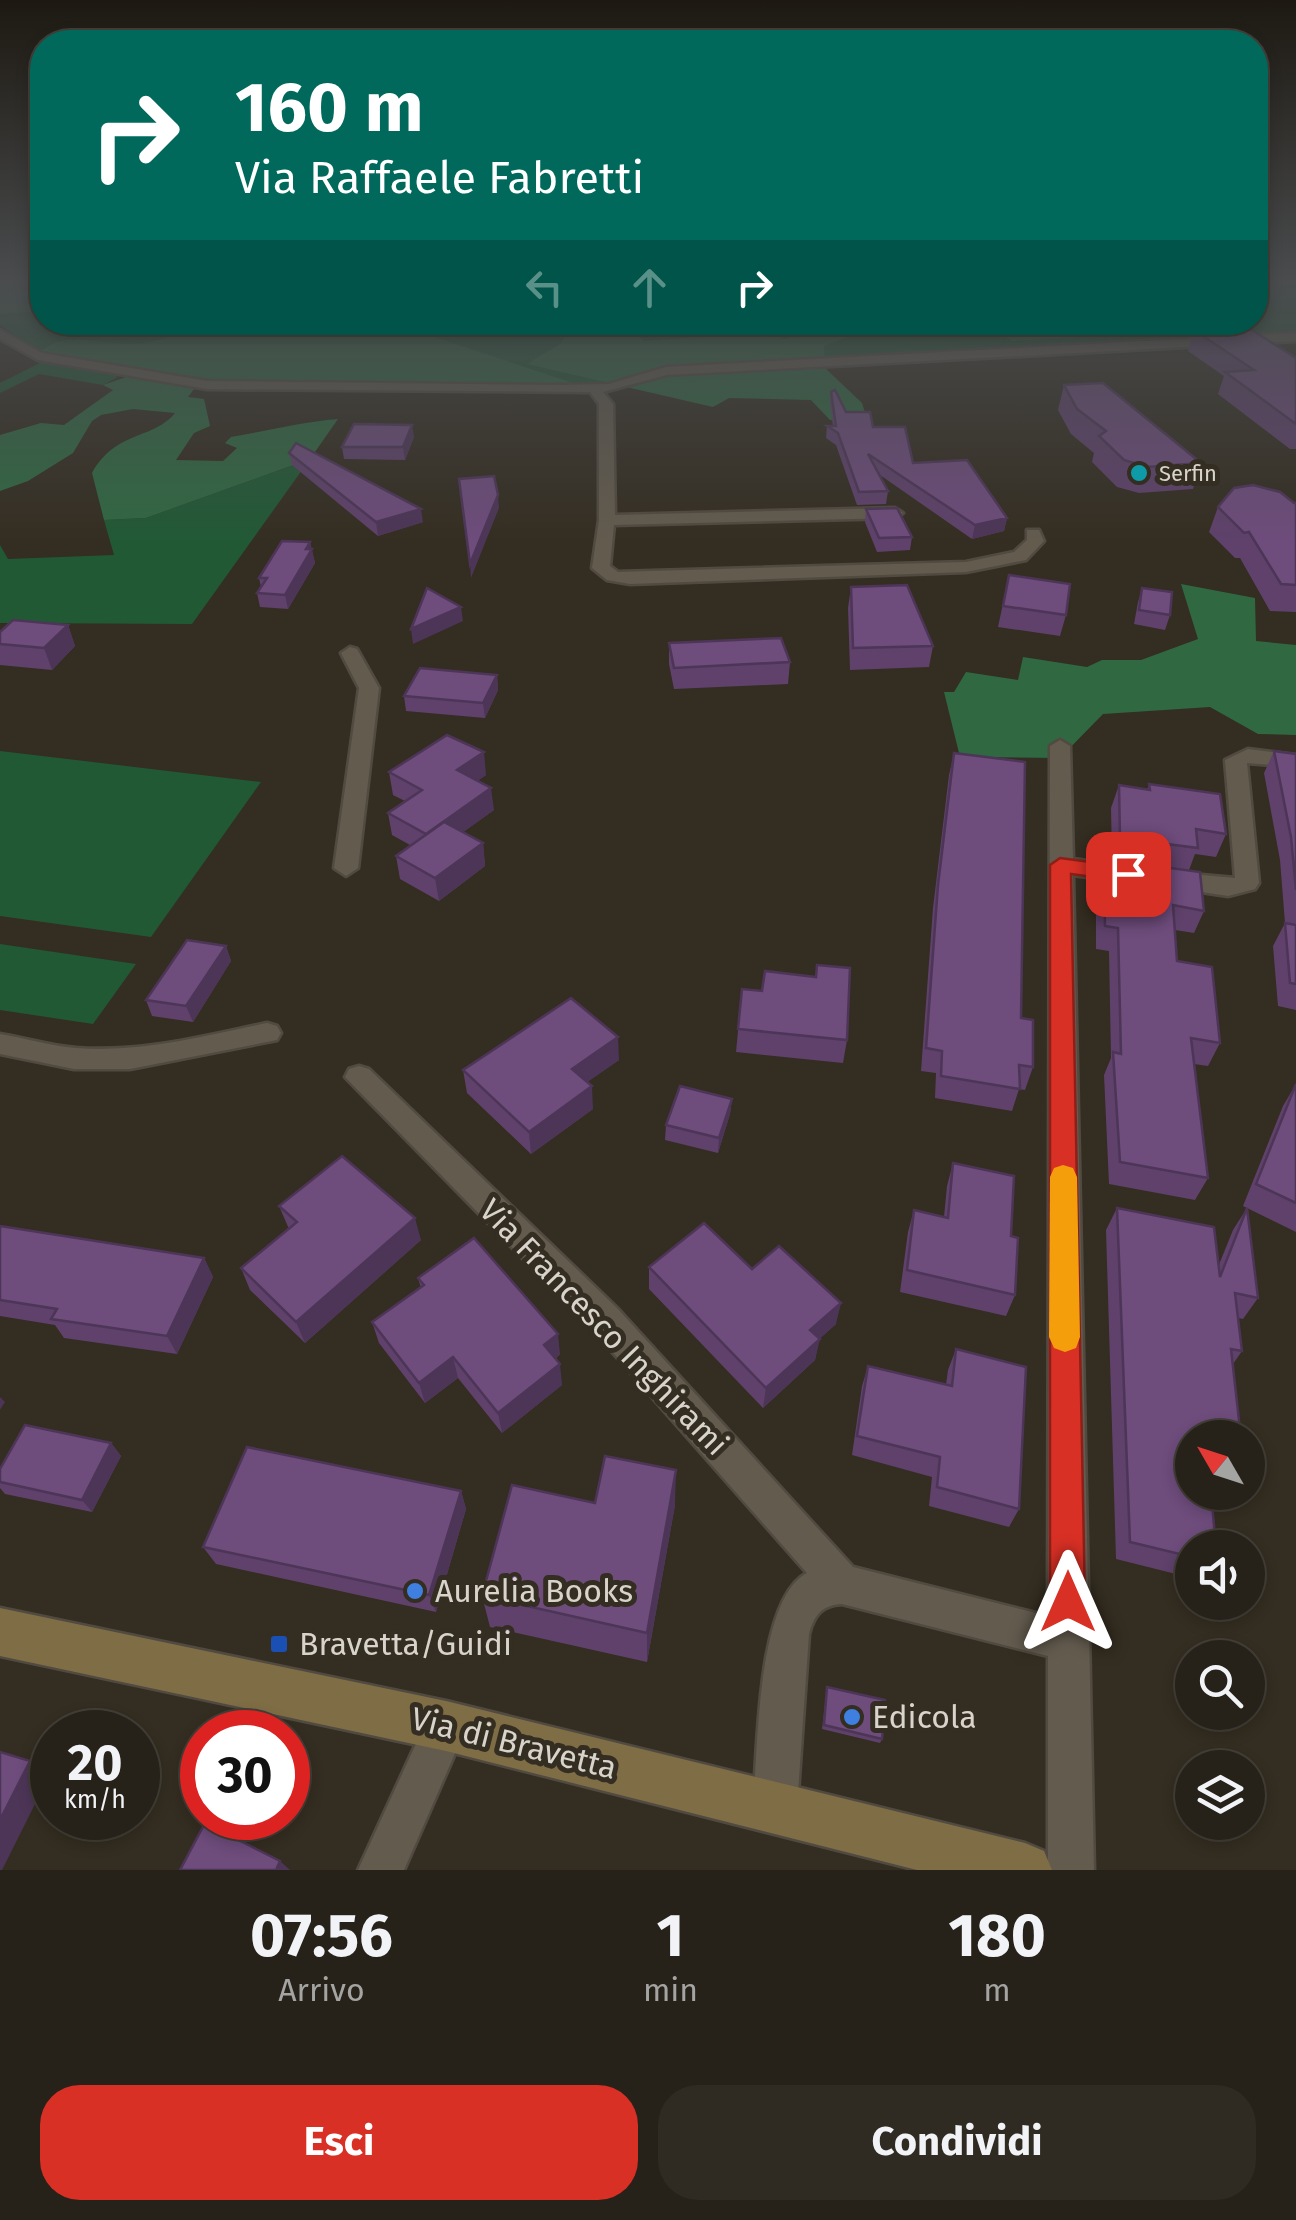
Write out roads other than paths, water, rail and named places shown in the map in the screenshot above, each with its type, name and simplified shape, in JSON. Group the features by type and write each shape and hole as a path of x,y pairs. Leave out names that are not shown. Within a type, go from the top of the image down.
{"main road":[{"name":"Via di Bravetta","path":"0,1632 446,1726 1026,1870"}],"street":[{"path":"115,369 207,385 594,389 616,387 666,371 698,369"},
{"path":"594,389 606,404 607,520 601,568 613,576 966,567 1026,553 1036,540 1033,532"},
{"path":"607,520 895,514"},
{"path":"346,868 369,688 350,653"},
{"path":"1060,746 1070,1870"},
{"path":"1060,865 1228,888 1243,886 1249,879 1236,760 1248,754 1296,761"},
{"path":"0,1044 84,1059 131,1059 267,1033"},
{"name":"Via Francesco Inghirami","path":"359,1077 605,1319 842,1584"},
{"path":"775,1807 792,1622 806,1594 827,1584 842,1584 1068,1641"},
{"path":"382,1870 446,1726"}],"place":[{"name":"Serfin","path":"1139,473"},
{"name":"Aurelia Books","path":"415,1591"},
{"name":"Bravetta/Guidi","path":"279,1644"},
{"name":"Edicola","path":"852,1717"}]}
